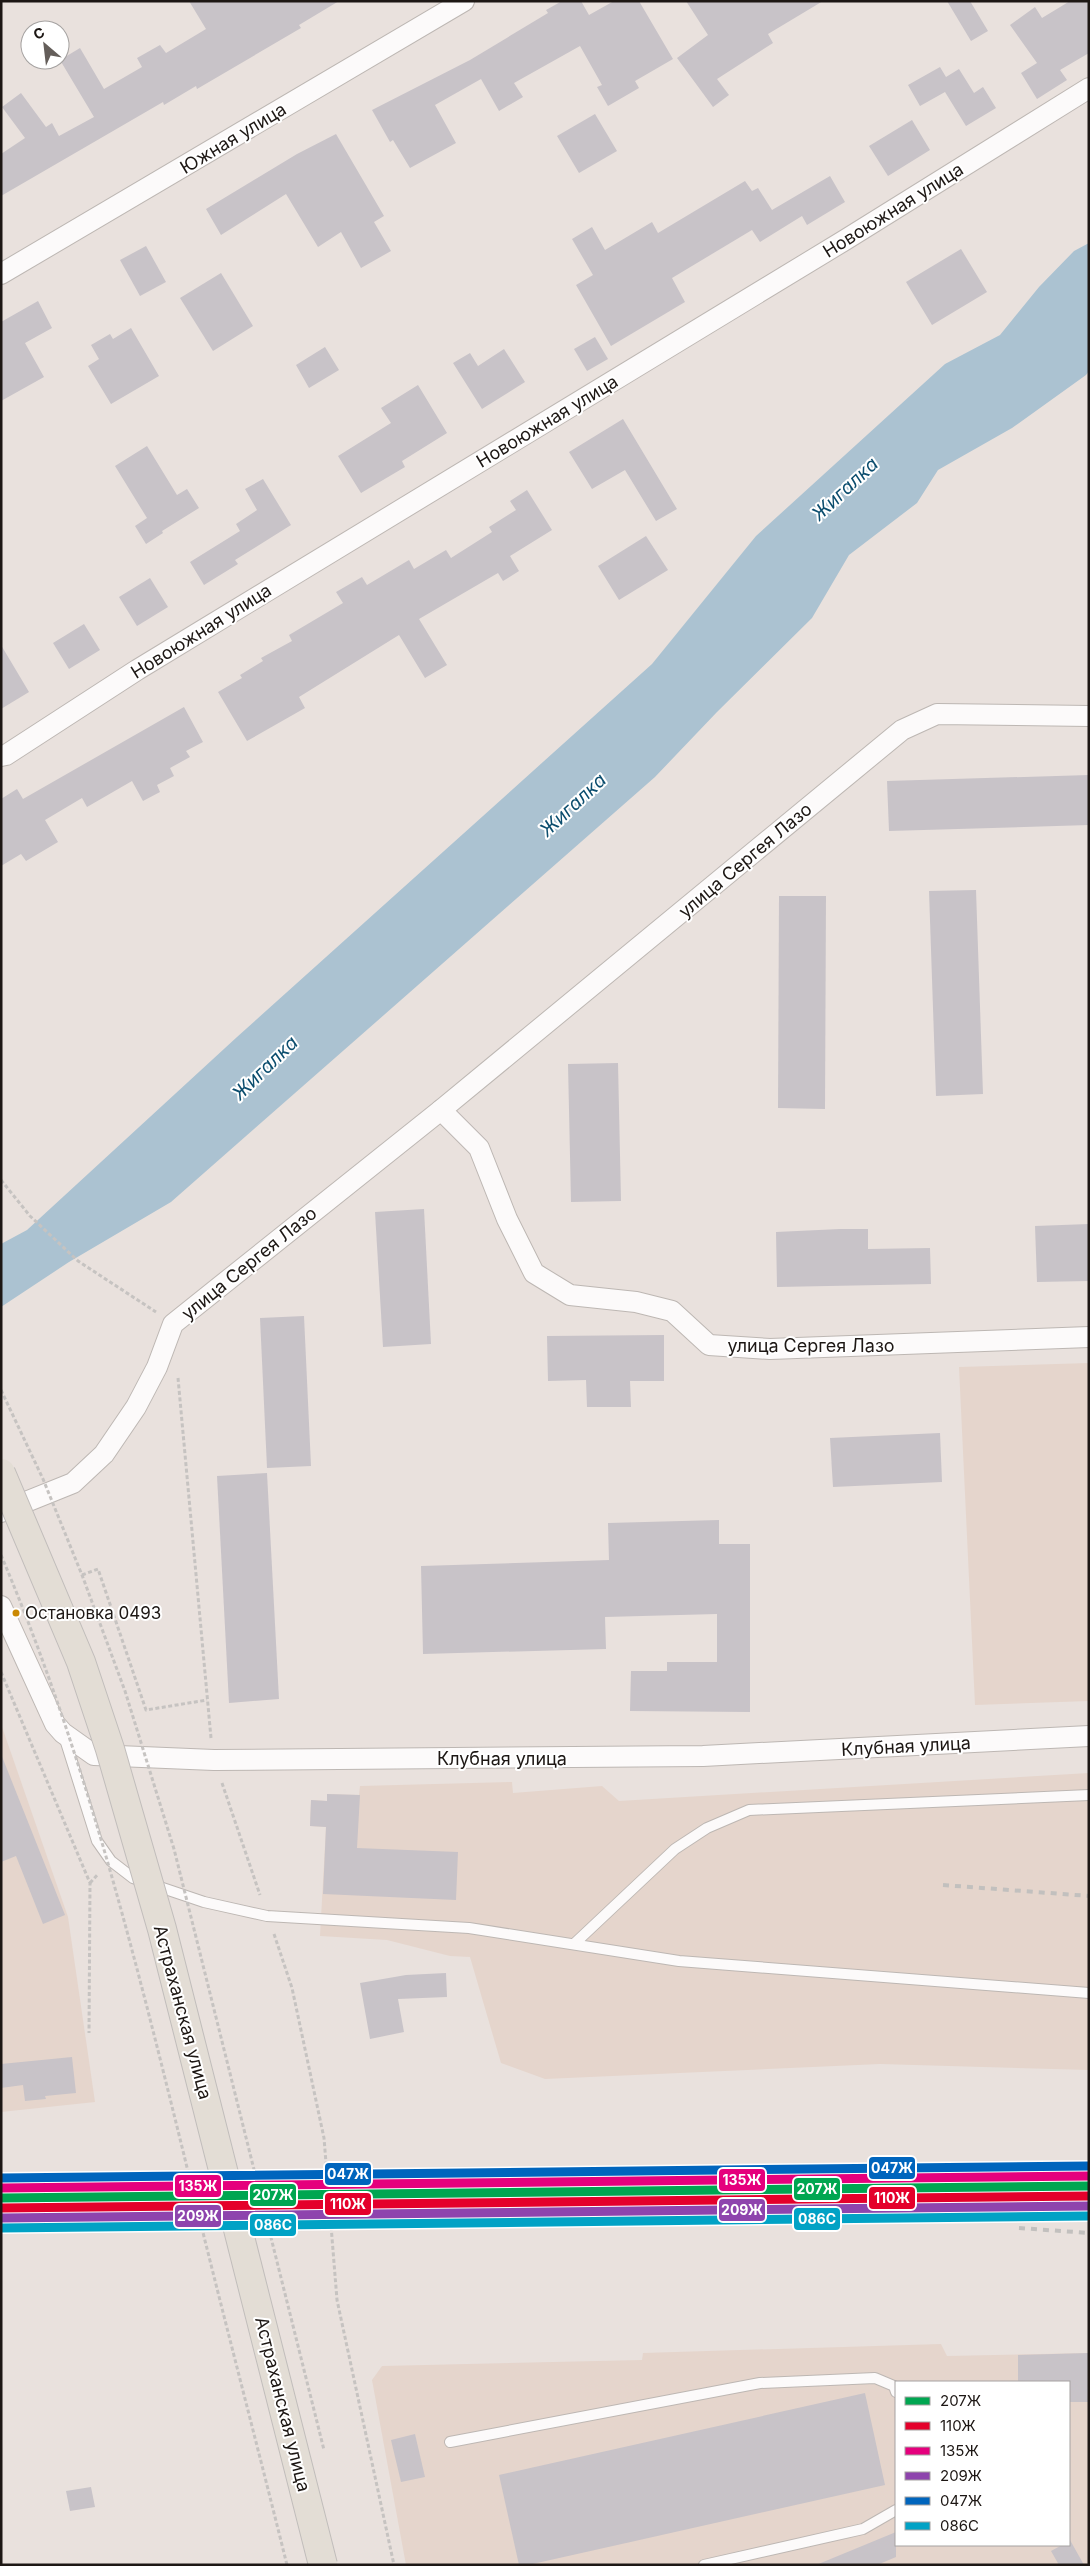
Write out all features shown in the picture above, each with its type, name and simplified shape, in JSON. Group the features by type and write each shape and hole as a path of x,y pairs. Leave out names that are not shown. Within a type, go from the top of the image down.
{"main road":[{"name":"Астраханская улица","path":"1,1473 82,1662 110,1749 184,2014 323,2565"}],"street":[{"name":"Южная улица","path":"1,274 464,1"},
{"name":"Новоюжная улица","path":"4,755 137,670 836,245 1089,88"},
{"name":"улица Сергея Лазо","path":"1,1512 73,1483 104,1454 136,1407 156,1367 173,1324 441,1110 902,730 937,714 1089,716"},
{"name":"улица Сергея Лазо","path":"441,1110 479,1148 507,1219 534,1273 570,1295 636,1302 672,1311 709,1345 770,1349 1089,1337"},
{"name":"Клубная улица","path":"1,1606 55,1724 62,1733 94,1755 214,1760 703,1756 1089,1736"}],"lane":[{"path":"62,1733 97,1841 111,1861 133,1878 204,1902 267,1916 469,1928 679,1961 1089,1993"},
{"path":"574,1944 675,1848 707,1828 749,1810 1089,1795"},
{"path":"450,2442 760,2383 875,2378 894,2386 895,2389"},
{"path":"704,2565 863,2529 895,2511"}],"path":[{"path":"1,1180 30,1216 78,1261 173,1324"},
{"path":"178,1377 214,1760 292,1988 324,2138 338,2300 394,2565"},
{"path":"1,1555 65,1721 110,1868 146,2002 287,2565"},
{"path":"82,1575 98,1569 146,1710 207,1700"},
{"path":"1,1672 90,1883 89,2033"}],"shaded area":[{"path":"1089,1363 1089,1701 975,1705 959,1367"},
{"path":"1,1724 68,1917 95,2102 1,2112"},
{"path":"1089,1773 1089,2070 880,2064 545,2079 501,2063 470,1957 450,1956 387,1940 320,1936 326,1827 310,1826 311,1800 327,1801 327,1794 359,1795 360,1786 512,1782 513,1793 602,1786 619,1801"},
{"path":"941,2344 947,2356 1089,2353 1089,2565 406,2565 372,2380 382,2366 642,2360 643,2353"}],"water":[{"name":"Жигалка","path":"1089,243 1089,371 1086,375 1012,428 938,470 917,503 849,555 812,618 717,712 655,777 171,1202 69,1262 1,1307 1,1244 27,1230 237,1037 652,664 756,536 945,364 1000,335 1039,287 1074,251"}],"building":[{"path":"189,1 339,1 299,25 301,28 197,89 196,86 164,105 163,102 1,196 1,154 25,138 2,107 21,93 46,127 52,123 59,136 94,117 66,70 70,70 70,54 80,48 104,89 142,67 137,58 160,45 166,53 206,29"},
{"path":"562,1 581,1 589,15 614,1 639,1 673,59 635,81 639,88 608,106 597,87 602,85 580,46 514,83 523,97 499,111 481,79 435,105 456,143 410,168 393,140 390,142 372,110 470,60 548,13 546,10"},
{"path":"686,1 823,1 768,34 773,43 717,79 729,95 713,107 677,58 708,35"},
{"path":"947,1 970,1 988,31 971,41"},
{"path":"1070,1 1089,1 1089,53 1060,70 1067,80 1037,99 1021,73 1037,63 1010,25 1035,7 1042,18"},
{"path":"940,67 946,77 959,69 974,93 983,87 996,108 966,126 945,92 920,106 908,85"},
{"path":"595,114 617,151 579,173 557,136"},
{"path":"912,120 930,150 888,176 869,146"},
{"path":"336,134 384,216 374,222 391,251 361,268 341,232 318,247 286,194 221,235 206,209 297,154"},
{"path":"830,176 845,202 807,225 802,216 760,242 752,230 672,278 685,302 611,346 576,285 593,275 572,239 592,227 605,250 652,222 658,233 745,181 752,191 758,188 772,210"},
{"path":"146,246 166,282 140,296 120,260"},
{"path":"961,249 987,292 932,325 906,282"},
{"path":"221,273 253,326 213,351 180,298"},
{"path":"38,301 52,328 25,343 44,377 1,401 1,322"},
{"path":"131,328 159,376 111,404 88,366 99,359 91,345 110,334 113,339"},
{"path":"595,337 608,359 587,371 574,349"},
{"path":"325,347 339,370 309,388 296,365"},
{"path":"504,349 525,382 482,409 453,363 470,353 478,366"},
{"path":"418,385 447,433 402,461 405,467 361,493 338,456 391,423 381,408"},
{"path":"623,419 677,509 656,521 625,470 592,489 569,452"},
{"path":"147,446 177,495 187,489 199,508 162,531 163,533 146,544 135,526 147,518 115,466"},
{"path":"263,479 291,525 235,560 238,564 204,585 190,562 240,531 236,524 257,510 245,489"},
{"path":"527,490 552,530 510,556 519,571 503,581 498,573 419,619 447,665 425,678 399,635 299,697 305,708 247,741 218,692 242,678 240,675 263,661 261,658 292,641 289,635 343,603 336,592 362,577 367,585 409,560 414,569 446,550 451,558 492,532 489,527 516,510 510,501"},
{"path":"646,536 668,570 619,600 598,566"},
{"path":"150,578 168,607 137,626 119,597"},
{"path":"84,624 100,650 69,669 53,643"},
{"path":"1,645 29,692 1,709"},
{"path":"184,707 203,742 186,751 190,757 170,768 174,776 157,785 160,792 143,801 132,781 87,807 82,798 45,820 58,842 26,861 21,854 1,866 1,799 17,789 23,799"},
{"path":"1089,775 1089,825 889,831 887,781"},
{"path":"976,890 983,1094 936,1096 929,891"},
{"path":"779,896 826,896 825,1109 778,1108"},
{"path":"618,1063 621,1201 571,1202 568,1064"},
{"path":"424,1209 431,1344 383,1347 375,1212"},
{"path":"1089,1224 1089,1281 1037,1282 1035,1226"},
{"path":"868,1229 868,1249 930,1248 931,1284 777,1287 776,1232"},
{"path":"304,1316 311,1466 267,1468 260,1318"},
{"path":"664,1335 664,1381 630,1381 631,1407 587,1407 586,1380 548,1381 547,1336"},
{"path":"940,1433 942,1482 833,1487 830,1438"},
{"path":"267,1473 279,1699 229,1703 217,1476"},
{"path":"719,1520 719,1544 750,1544 750,1712 630,1711 631,1671 667,1671 667,1662 717,1662 717,1614 605,1617 606,1649 423,1654 421,1566 609,1560 608,1523"},
{"path":"1,1754 65,1915 43,1924 16,1856 1,1862"},
{"path":"327,1794 360,1795 357,1848 458,1852 456,1900 323,1894 326,1827 310,1826 311,1800 327,1801"},
{"path":"446,1973 447,1997 398,1999 404,2032 370,2039 360,1983 406,1975"},
{"path":"72,2057 76,2093 45,2096 46,2099 25,2101 23,2085 1,2088 1,2064"},
{"path":"1089,2353 1089,2402 1070,2402 1070,2381 1018,2381 1018,2355"},
{"path":"865,2393 885,2485 528,2565 519,2565 499,2475"},
{"path":"415,2434 425,2477 401,2482 391,2440"},
{"path":"91,2487 95,2507 70,2511 66,2491"},
{"path":"895,2532 896,2557 877,2565 816,2565"},
{"path":"1070,2540 1084,2565 1059,2565 1051,2551 1060,2546 1070,2546"}],"railway":[{"path":"943,1885 1089,1896"},
{"path":"1,2202 40,2198"},
{"path":"1019,2228 1089,2233"}],"transit line":[{"name":"047Ж","path":"1,2178 1089,2166"},
{"name":"135Ж","path":"1,2188 1089,2176"},
{"name":"207Ж","path":"1,2198 1089,2186"},
{"name":"110Ж","path":"1,2208 1089,2196"},
{"name":"209Ж","path":"1,2218 1089,2206"},
{"name":"086С","path":"1,2228 1089,2216"}],"place":[{"name":"Остановка 0493","path":"16,1613"}]}
